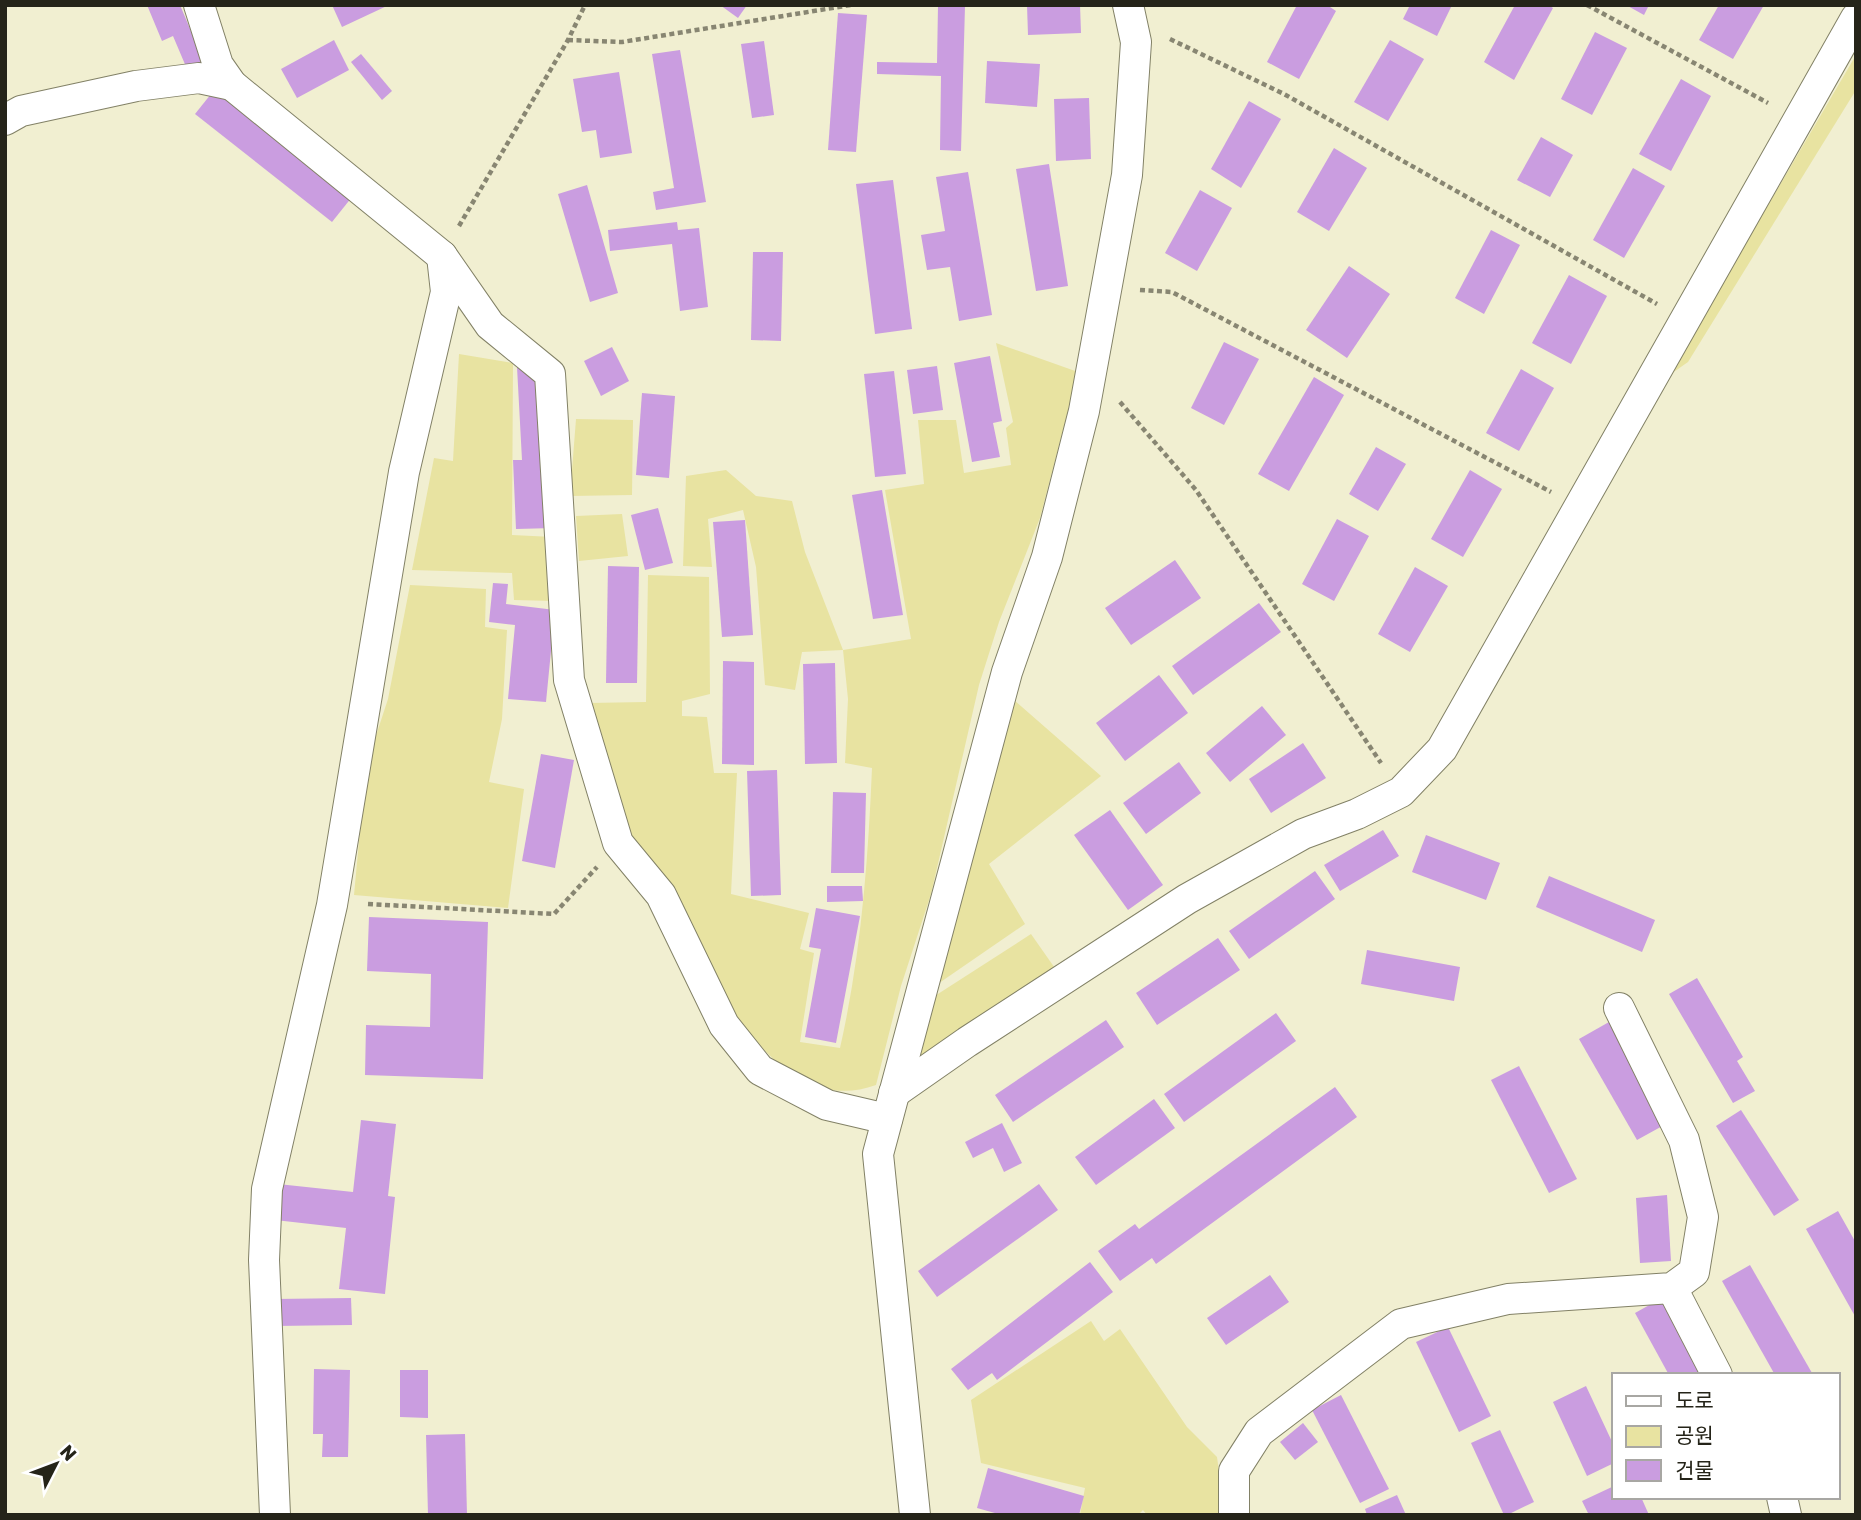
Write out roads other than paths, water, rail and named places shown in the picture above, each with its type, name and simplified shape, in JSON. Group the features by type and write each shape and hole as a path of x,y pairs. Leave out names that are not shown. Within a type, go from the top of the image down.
{"street":[{"path":"199,5 218,65 232,85 442,256 490,325 550,374 569,680 618,843 661,895 724,1025 760,1070 827,1105 891,1106 967,1042 1187,899 1303,834 1357,814 1401,792 1442,749 1581,508 1856,18"},
{"path":"915,1515 878,1154 1007,672 1046,557 1092,370 1127,175 1136,42 1130,13"},
{"path":"5,120 21,111 136,86 199,78 232,85"},
{"path":"275,1515 264,1274 267,1189 332,905 404,472 446,292 442,256"},
{"path":"1234,1515 1234,1471 1259,1432 1401,1324 1508,1299 1672,1288 1694,1272 1703,1217 1684,1140 1619,1008"},
{"path":"1672,1288 1716,1373"}]}
